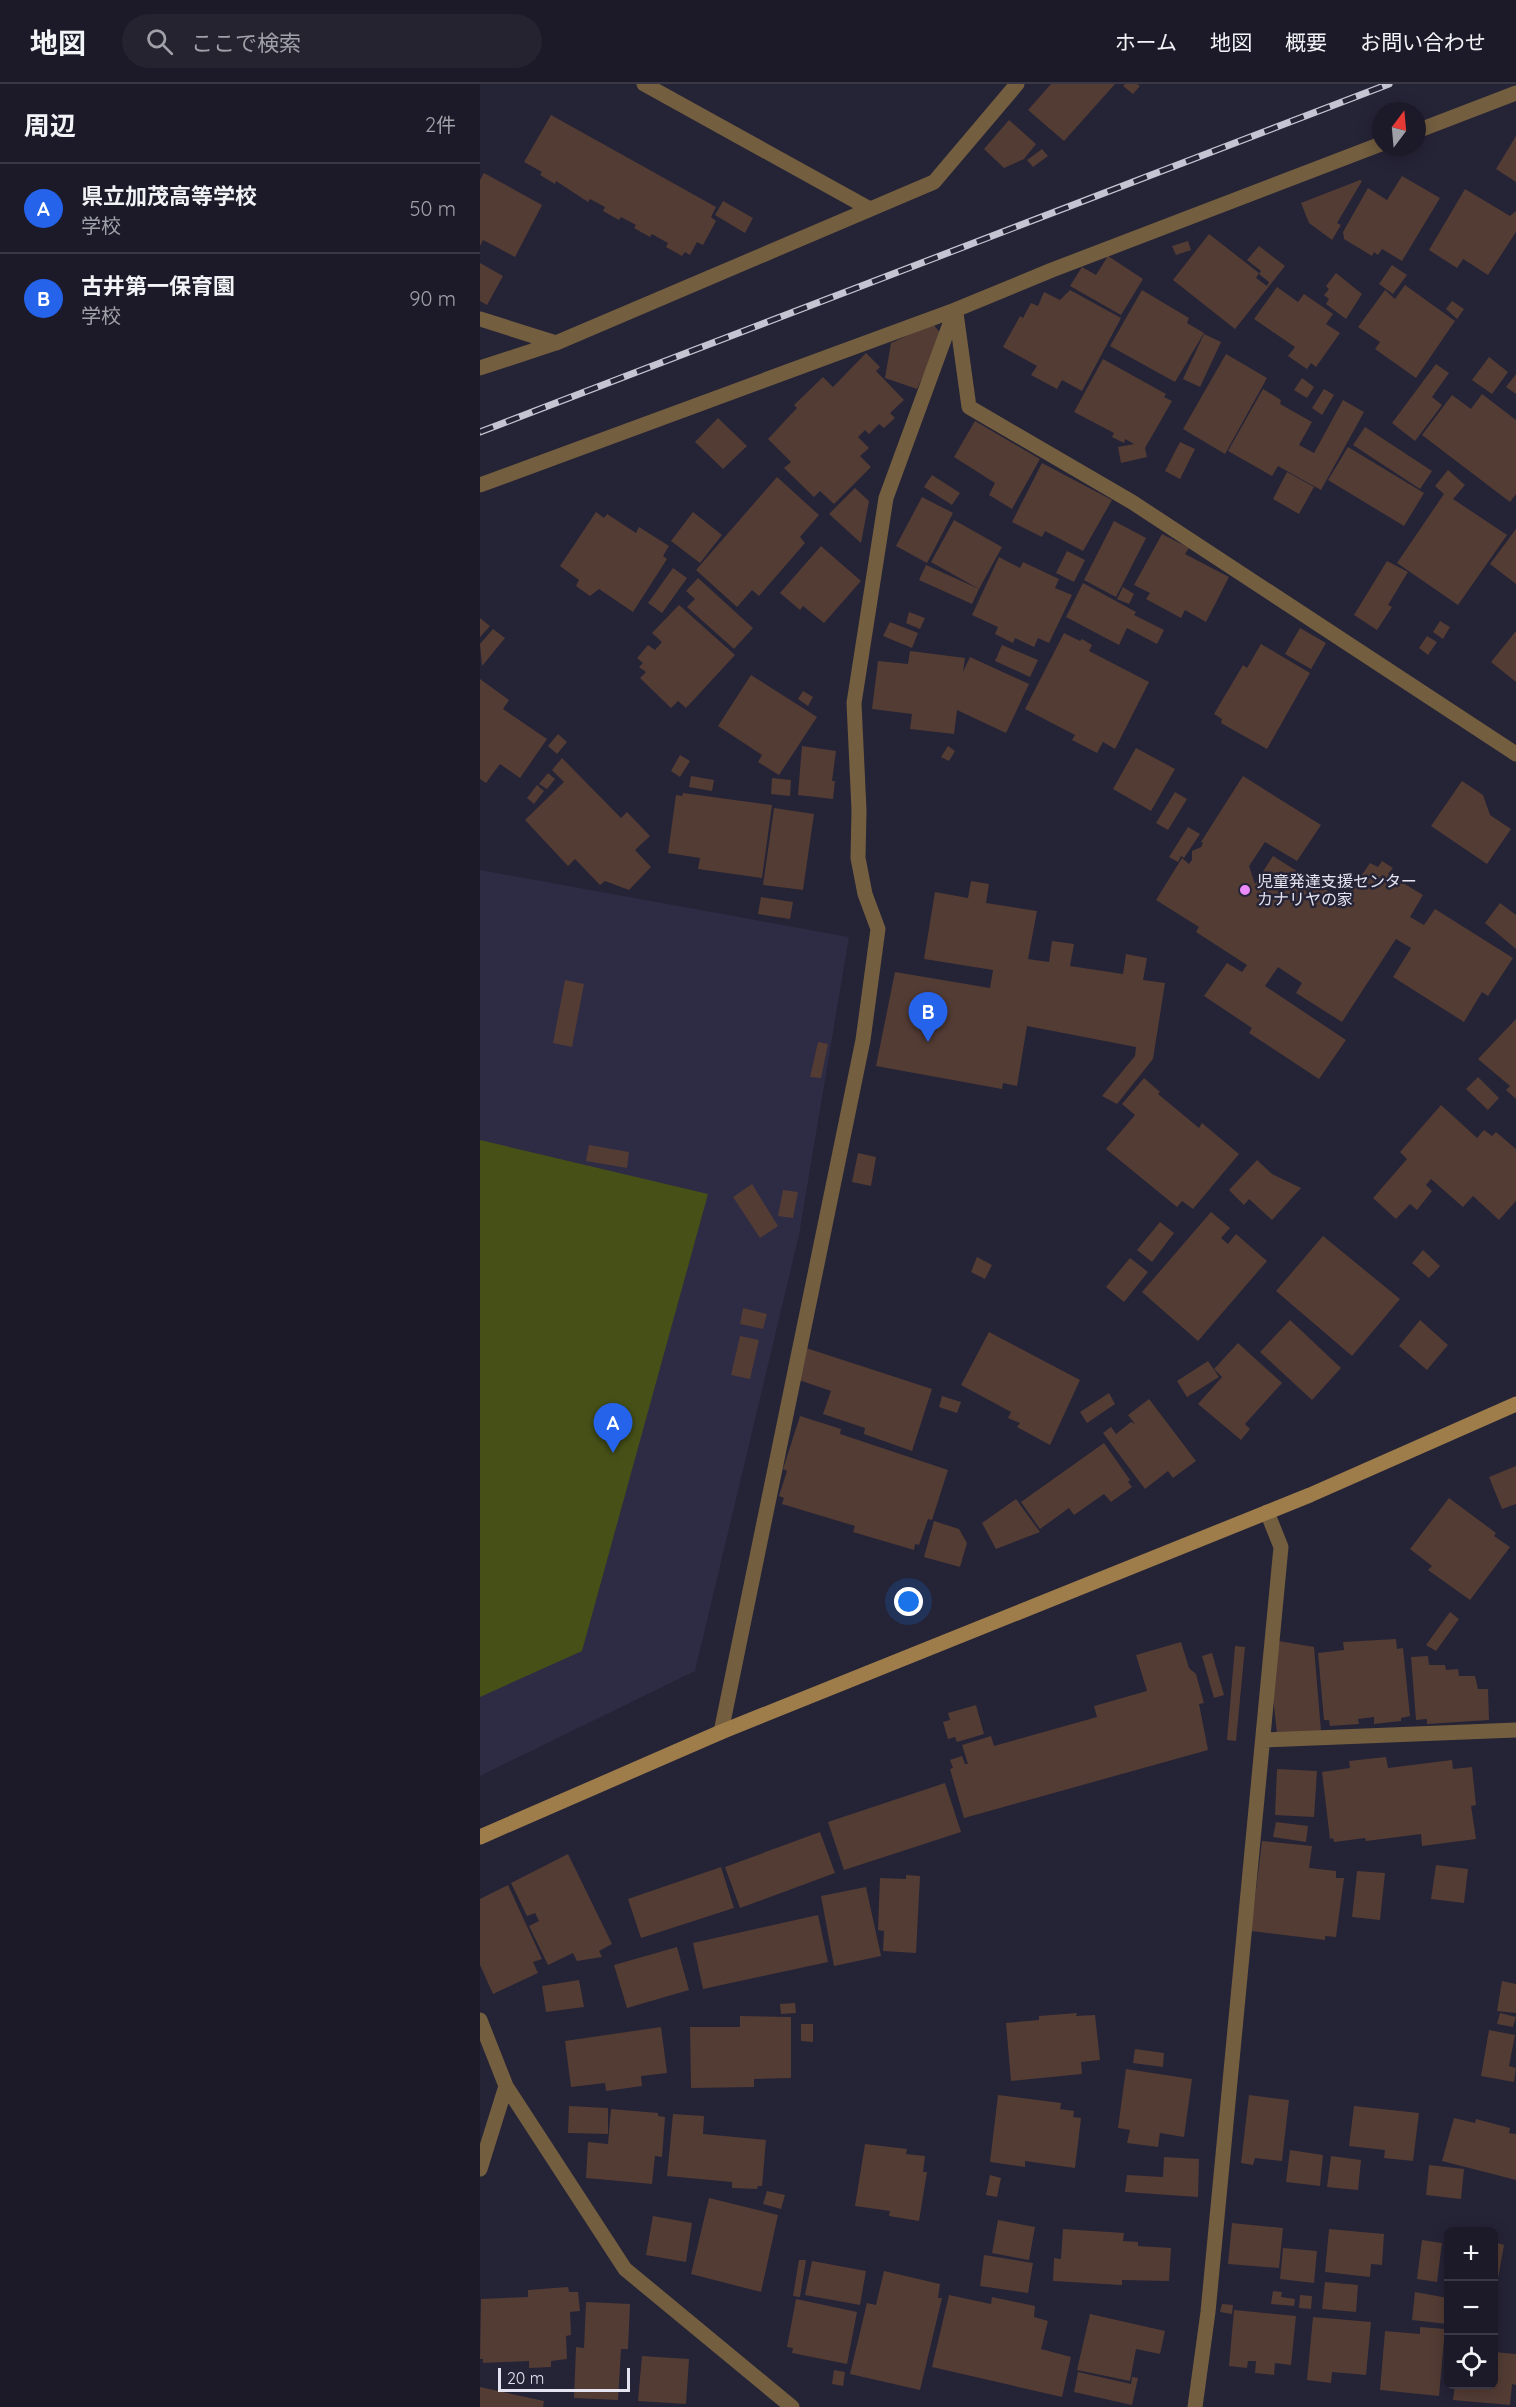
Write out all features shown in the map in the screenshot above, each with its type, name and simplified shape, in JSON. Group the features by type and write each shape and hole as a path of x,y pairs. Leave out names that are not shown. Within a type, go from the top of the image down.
{"street":[{"path":"644,84 870,209"},
{"path":"480,368 556,342 934,182 1017,84"},
{"path":"1426,128 1516,93"},
{"path":"480,485 956,310 1052,270 1372,147"},
{"path":"956,310 969,407 1132,502 1516,754"},
{"path":"721,1732 866,1018 878,928 865,894 858,858 859,810 854,703 885,498 956,310"},
{"path":"480,319 556,342"},
{"path":"480,1837 721,1732 1267,1512 1516,1404"},
{"path":"1195,2407 1208,2312 1281,1547 1267,1512"},
{"path":"1263,1740 1516,1730"},
{"path":"480,2020 506,2086 625,2269 792,2407"},
{"path":"480,2169 506,2086"}],"shaded area":[{"path":"480,870 849,937 799,1235 695,1671 480,1776"}],"green space":[{"path":"480,1140 708,1194 582,1651 480,1697"}],"building":[{"path":"1051,84 1115,84 1064,141 1028,110"},
{"path":"1125,84 1140,86 1133,94 1123,86"},
{"path":"551,115 716,207 711,217 716,221 703,245 697,242 690,255 685,252 682,256 666,247 668,243 652,234 650,237 634,228 636,225 621,217 619,220 603,211 605,207 590,199 588,202 556,181 555,184 540,175 542,172 524,162"},
{"path":"1009,120 1036,144 1024,159 1004,168 984,149"},
{"path":"1516,136 1516,182 1496,169"},
{"path":"1042,149 1048,156 1033,167 1027,160"},
{"path":"484,173 542,205 515,257 483,240 480,246 480,180"},
{"path":"1402,176 1440,198 1402,261 1382,249 1378,255 1374,252 1372,256 1344,239 1343,232 1368,188 1387,200"},
{"path":"1362,181 1337,223 1341,225 1332,240 1309,223 1301,203"},
{"path":"1465,189 1510,216 1516,211 1516,232 1488,275 1463,259 1457,268 1429,250"},
{"path":"723,201 753,218 745,233 715,215"},
{"path":"1209,234 1259,273 1256,278 1267,286 1269,282 1259,274 1261,271 1247,260 1259,246 1285,266 1235,329 1173,280"},
{"path":"1188,241 1191,250 1176,255 1172,246"},
{"path":"1108,256 1143,279 1121,315 1070,286 1082,267 1096,275"},
{"path":"480,263 503,276 487,305 480,301"},
{"path":"1392,265 1407,275 1393,294 1379,284"},
{"path":"1336,273 1362,294 1346,319 1326,304 1329,299 1324,295 1329,289 1326,286"},
{"path":"1405,285 1455,321 1416,378 1375,349 1380,342 1358,327 1385,290 1395,299"},
{"path":"1277,287 1298,302 1304,294 1333,314 1326,324 1340,333 1316,367 1311,363 1307,369 1288,356 1295,347 1254,319"},
{"path":"1070,290 1121,318 1082,391 1062,380 1057,389 1031,375 1037,366 1003,347 1020,316 1023,318 1031,303 1038,306 1044,292 1060,300"},
{"path":"1142,290 1189,318 1187,323 1204,333 1175,382 1110,346"},
{"path":"1452,301 1464,309 1457,319 1446,309"},
{"path":"933,324 942,335 917,389 885,378 891,343"},
{"path":"1204,334 1221,342 1200,387 1183,379"},
{"path":"866,353 880,367 876,371 904,400 890,413 895,418 884,428 879,424 869,434 865,430 858,437 869,448 860,456 871,467 834,504 820,491 814,497 784,468 791,462 768,439 797,408 794,405 823,377 833,387"},
{"path":"1226,354 1267,378 1225,454 1183,429"},
{"path":"1489,357 1508,372 1492,394 1472,380"},
{"path":"1103,359 1166,394 1164,397 1172,401 1145,448 1147,457 1121,463 1118,447 1134,444 1125,439 1124,443 1112,437 1114,433 1074,412"},
{"path":"1436,364 1449,373 1432,397 1442,405 1415,441 1392,423"},
{"path":"1516,374 1516,394 1506,387"},
{"path":"1302,378 1314,387 1307,398 1294,390"},
{"path":"1263,389 1281,400 1280,404 1312,422 1299,445 1314,453 1343,400 1364,412 1321,490 1278,466 1272,476 1228,451"},
{"path":"1324,389 1334,395 1322,415 1312,408"},
{"path":"1482,394 1516,420 1516,494 1510,502 1422,435 1452,395 1471,409"},
{"path":"718,418 747,446 723,469 695,442"},
{"path":"975,421 1040,459 1012,509 989,495 995,483 954,457"},
{"path":"1365,427 1432,471 1420,489 1353,445"},
{"path":"1180,442 1195,449 1180,479 1165,471"},
{"path":"1348,447 1424,493 1404,526 1328,480"},
{"path":"1042,463 1112,500 1083,551 1045,531 1042,537 1012,522"},
{"path":"1448,470 1465,485 1453,499 1507,535 1458,605 1397,563 1444,494 1435,486"},
{"path":"1287,472 1314,487 1299,514 1273,499"},
{"path":"932,475 960,493 952,505 924,487"},
{"path":"777,477 819,515 800,537 805,543 759,596 752,590 737,607 696,570"},
{"path":"855,488 869,501 861,543 829,514"},
{"path":"922,497 953,513 927,563 896,546"},
{"path":"596,512 604,518 607,514 636,533 639,527 669,546 663,556 667,559 633,612 599,589 590,596 576,586 579,580 560,566"},
{"path":"693,512 722,535 700,563 671,541"},
{"path":"954,520 1002,547 979,589 931,562"},
{"path":"1114,521 1146,538 1116,597 1084,580"},
{"path":"1516,529 1516,584 1490,564"},
{"path":"1162,534 1189,548 1185,554 1229,577 1206,622 1185,610 1181,618 1146,599 1150,593 1134,585"},
{"path":"821,546 861,581 824,623 803,606 800,610 780,593"},
{"path":"1067,551 1085,560 1074,582 1056,573"},
{"path":"999,557 1020,568 1023,562 1059,579 1055,588 1072,595 1049,643 1038,638 1034,647 1015,638 1013,643 995,634 998,627 972,615"},
{"path":"1387,561 1408,572 1388,605 1392,607 1377,630 1354,615"},
{"path":"926,565 979,589 972,604 919,580"},
{"path":"673,568 687,578 662,613 648,603"},
{"path":"698,578 753,628 734,649 687,607 695,599 686,591"},
{"path":"1083,583 1136,612 1134,615 1164,630 1157,644 1127,628 1119,645 1066,617"},
{"path":"1123,587 1134,594 1129,604 1117,599"},
{"path":"679,605 735,655 686,708 678,701 671,708 640,678 646,672 639,667 643,663 637,658 648,645 655,650 662,642 652,633"},
{"path":"909,612 925,618 920,629 906,623"},
{"path":"480,618 490,626 480,637"},
{"path":"1440,621 1450,627 1443,639 1433,632"},
{"path":"890,622 918,633 912,648 883,636"},
{"path":"1300,628 1326,643 1311,669 1285,654"},
{"path":"493,629 505,638 482,666 480,644"},
{"path":"1516,631 1516,682 1491,662"},
{"path":"1064,633 1080,641 1082,639 1092,645 1089,651 1149,682 1115,749 1103,742 1097,753 1072,740 1075,735 1025,709"},
{"path":"1427,636 1437,642 1428,655 1419,648"},
{"path":"1261,644 1310,673 1267,749 1221,723 1222,719 1214,714 1243,665 1247,668"},
{"path":"1002,645 1038,660 1030,677 995,661"},
{"path":"910,651 965,658 963,672 970,657 1029,684 1006,733 957,710 954,734 910,729 912,714 872,709 878,661 908,664"},
{"path":"751,675 817,717 779,775 758,762 762,755 718,726"},
{"path":"480,679 509,700 503,709 547,739 520,778 500,764 486,783 480,779"},
{"path":"803,691 813,697 808,706 798,699"},
{"path":"558,734 567,742 557,754 548,746"},
{"path":"802,746 836,751 832,781 835,781 833,799 798,795"},
{"path":"948,746 955,751 949,761 941,757"},
{"path":"1136,748 1175,769 1151,811 1113,789"},
{"path":"680,755 690,761 680,777 671,771"},
{"path":"562,758 621,818 627,812 650,836 635,850 651,867 629,890 605,881 600,885 575,859 568,866 525,820 564,782 552,770"},
{"path":"548,773 555,779 547,789 539,784"},
{"path":"691,776 714,780 712,791 689,787"},
{"name":"児童発達支援センター カナリヤの家","path":"1243,776 1321,825 1297,861 1265,842 1249,866 1255,884 1273,856 1344,901 1370,863 1378,867 1382,861 1393,868 1388,874 1423,895 1410,917 1424,925 1435,909 1513,958 1488,996 1482,992 1464,1022 1393,977 1411,948 1396,939 1342,1022 1296,993 1302,983 1278,967 1265,986 1346,1040 1319,1079 1249,1033 1252,1028 1204,996 1227,963 1242,972 1247,965 1196,932 1199,927 1156,900 1182,858 1189,864 1192,860 1192,851 1201,847 1203,843 1201,842"},
{"path":"772,778 791,780 790,796 771,794"},
{"path":"1462,781 1483,795 1490,815 1511,829 1487,864 1431,826"},
{"path":"537,785 544,791 534,804 527,798"},
{"path":"1175,792 1187,799 1168,830 1156,823"},
{"path":"683,793 772,805 762,878 698,869 700,858 668,853 676,795 682,796"},
{"path":"774,808 814,814 803,890 763,885"},
{"path":"1188,827 1200,834 1184,858 1181,856 1178,862 1169,857"},
{"path":"971,881 989,884 986,903 1037,911 1028,959 1049,962 1052,941 1074,944 1070,966 1123,974 1126,954 1147,958 1143,980 1165,983 1153,1059 1117,1104 1102,1096 1135,1056 1136,1047 1027,1026 1017,1086 1003,1083 1002,1089 876,1066 895,972 990,988 993,970 924,959 935,892 968,898"},
{"path":"761,897 793,902 790,919 758,914"},
{"path":"1500,903 1516,915 1516,949 1485,923"},
{"path":"565,980 584,984 572,1047 553,1043"},
{"path":"1516,1019 1516,1099 1506,1090 1510,1086 1478,1059"},
{"path":"818,1042 828,1044 821,1078 810,1077"},
{"path":"1478,1077 1499,1098 1488,1110 1466,1089"},
{"path":"1144,1078 1160,1092 1158,1094 1199,1128 1202,1123 1239,1154 1193,1209 1182,1201 1177,1207 1106,1149 1135,1115 1122,1104"},
{"path":"1441,1105 1477,1138 1484,1130 1492,1136 1496,1132 1516,1149 1516,1201 1499,1220 1473,1196 1463,1207 1431,1179 1426,1185 1432,1191 1417,1210 1410,1204 1396,1219 1373,1198 1407,1159 1400,1152"},
{"path":"589,1145 629,1152 627,1168 586,1161"},
{"path":"858,1153 876,1157 871,1186 852,1182"},
{"path":"1257,1160 1272,1174 1301,1188 1272,1220 1249,1199 1244,1205 1229,1190"},
{"path":"752,1184 778,1226 760,1238 733,1197"},
{"path":"783,1190 798,1192 793,1218 778,1216"},
{"path":"1211,1212 1230,1228 1221,1238 1228,1244 1236,1234 1267,1261 1198,1341 1142,1292"},
{"path":"1160,1222 1174,1233 1152,1262 1137,1250"},
{"path":"1323,1236 1400,1299 1352,1356 1276,1291"},
{"path":"1423,1250 1440,1266 1429,1278 1412,1263"},
{"path":"977,1257 992,1265 985,1279 971,1272"},
{"path":"1130,1258 1148,1272 1124,1302 1106,1287"},
{"path":"743,1308 767,1314 763,1329 740,1324"},
{"path":"1290,1320 1341,1368 1312,1400 1260,1352"},
{"path":"1420,1320 1448,1345 1427,1370 1399,1346"},
{"path":"989,1332 1080,1380 1050,1445 1017,1427 1020,1423 1008,1418 1011,1412 961,1385"},
{"path":"740,1336 759,1340 750,1379 731,1375"},
{"path":"1238,1343 1282,1383 1245,1424 1250,1429 1241,1440 1198,1404 1222,1377 1214,1369"},
{"path":"806,1348 932,1389 912,1451 864,1434 865,1428 823,1414 831,1391 796,1379"},
{"path":"1208,1361 1219,1377 1187,1397 1177,1381"},
{"path":"1109,1393 1115,1404 1087,1423 1080,1412"},
{"path":"942,1396 961,1402 957,1413 939,1407"},
{"path":"1149,1399 1196,1461 1173,1478 1168,1471 1145,1489 1103,1433 1111,1427 1116,1434 1131,1422 1135,1424 1128,1415"},
{"path":"800,1416 841,1429 840,1434 948,1470 932,1520 928,1519 919,1545 915,1544 914,1550 853,1532 855,1526 782,1504 784,1498 779,1496 787,1471 783,1469"},
{"path":"1104,1443 1130,1480 1128,1482 1132,1487 1111,1502 1104,1494 1074,1515 1069,1508 1040,1529 1021,1502"},
{"path":"1516,1466 1516,1504 1502,1509 1489,1477"},
{"path":"1449,1498 1496,1533 1494,1536 1510,1547 1470,1600 1428,1570 1432,1566 1410,1549"},
{"path":"1016,1499 1040,1532 996,1549 982,1523"},
{"path":"934,1521 959,1529 967,1543 960,1567 924,1557"},
{"path":"1450,1612 1459,1619 1436,1651 1426,1645"},
{"path":"1396,1639 1397,1649 1403,1648 1410,1716 1401,1718 1401,1721 1374,1724 1374,1717 1358,1719 1359,1724 1330,1726 1329,1720 1324,1720 1318,1653 1344,1650 1343,1642"},
{"path":"1273,1640 1314,1647 1321,1731 1277,1734 1270,1669"},
{"path":"1181,1642 1189,1668 1196,1674 1204,1703 1199,1704 1208,1750 964,1818 950,1769 953,1768 950,1760 962,1756 965,1764 968,1764 962,1745 991,1736 994,1746 1097,1717 1094,1706 1147,1691 1136,1655"},
{"path":"1235,1646 1245,1647 1236,1741 1227,1740"},
{"path":"1212,1653 1224,1695 1214,1698 1202,1656"},
{"path":"1428,1656 1429,1665 1445,1665 1446,1670 1458,1669 1459,1676 1475,1676 1478,1689 1488,1689 1489,1720 1427,1724 1427,1719 1416,1720 1411,1657"},
{"path":"976,1705 984,1734 957,1742 955,1737 948,1739 943,1722 950,1720 948,1713"},
{"path":"1386,1757 1388,1768 1452,1760 1453,1769 1472,1767 1476,1805 1471,1806 1476,1839 1422,1846 1421,1834 1366,1841 1365,1838 1334,1842 1333,1838 1330,1839 1322,1772 1350,1768 1349,1761"},
{"path":"1277,1769 1317,1771 1314,1817 1275,1815"},
{"path":"945,1783 961,1832 844,1870 828,1822"},
{"path":"1276,1822 1308,1826 1306,1842 1273,1837"},
{"path":"820,1832 835,1873 740,1908 725,1867"},
{"path":"1262,1841 1312,1846 1309,1868 1336,1871 1336,1878 1344,1878 1336,1937 1325,1936 1325,1940 1251,1931"},
{"path":"568,1854 612,1944 599,1951 602,1957 577,1961 573,1953 548,1965 529,1926 539,1921 535,1913 527,1916 511,1883"},
{"path":"1436,1865 1468,1869 1464,1903 1431,1899"},
{"path":"721,1867 734,1908 641,1938 628,1899"},
{"path":"1357,1871 1385,1873 1380,1920 1352,1917"},
{"path":"906,1875 920,1876 916,1953 883,1951 884,1931 878,1930 880,1878 906,1879"},
{"path":"508,1885 542,1959 533,1962 538,1973 493,1994 480,1965 480,1899"},
{"path":"866,1887 881,1956 834,1966 821,1896"},
{"path":"818,1915 828,1962 703,1989 693,1943"},
{"path":"677,1947 689,1990 627,2008 614,1965"},
{"path":"579,1980 584,2007 546,2012 542,1986"},
{"path":"1502,1981 1516,1984 1516,2013 1497,2011"},
{"path":"795,2003 796,2013 781,2014 780,2004"},
{"path":"1077,2013 1076,2016 1095,2015 1100,2060 1081,2062 1082,2074 1011,2081 1006,2023 1039,2020 1039,2016"},
{"path":"1500,2013 1516,2017 1513,2027 1497,2024"},
{"path":"740,2016 791,2017 791,2078 754,2079 754,2087 691,2088 690,2027 740,2027"},
{"path":"801,2024 813,2024 813,2042 801,2041"},
{"path":"661,2027 667,2073 641,2076 642,2086 606,2091 605,2083 571,2087 565,2041"},
{"path":"1489,2030 1515,2035 1509,2066 1516,2068 1514,2082 1481,2076"},
{"path":"1135,2049 1164,2053 1163,2067 1133,2063"},
{"path":"1126,2069 1192,2079 1184,2137 1160,2133 1158,2147 1127,2143 1130,2130 1118,2128"},
{"path":"998,2095 1061,2103 1060,2109 1074,2111 1073,2117 1081,2118 1075,2168 1025,2161 1025,2167 990,2162"},
{"path":"1249,2095 1289,2100 1282,2161 1255,2158 1253,2165 1241,2163"},
{"path":"569,2106 608,2108 608,2134 568,2133"},
{"path":"1354,2106 1419,2113 1413,2161 1384,2158 1385,2150 1349,2146"},
{"path":"611,2109 658,2113 658,2116 665,2117 662,2157 655,2156 652,2184 586,2178 588,2142 608,2144"},
{"path":"673,2114 704,2116 703,2134 766,2140 762,2186 758,2186 757,2189 732,2188 732,2182 667,2176"},
{"path":"1454,2118 1475,2123 1476,2119 1510,2128 1509,2133 1516,2134 1516,2180 1442,2161"},
{"path":"865,2144 907,2149 906,2154 925,2156 923,2172 927,2172 919,2221 889,2216 890,2211 855,2206"},
{"path":"1290,2150 1323,2155 1320,2186 1286,2182"},
{"path":"1331,2156 1361,2160 1358,2190 1327,2187"},
{"path":"1164,2157 1199,2159 1198,2197 1125,2192 1127,2175 1163,2177"},
{"path":"1429,2165 1464,2169 1461,2199 1426,2195"},
{"path":"990,2175 1001,2178 997,2197 986,2195"},
{"path":"767,2191 785,2195 781,2209 763,2204"},
{"path":"709,2198 778,2215 761,2292 691,2274"},
{"path":"653,2216 692,2223 686,2262 646,2255"},
{"path":"998,2220 1035,2227 1029,2260 992,2253"},
{"path":"1232,2223 1283,2228 1279,2268 1228,2264"},
{"path":"1063,2229 1124,2233 1123,2241 1138,2242 1138,2246 1171,2248 1169,2281 1122,2280 1122,2285 1053,2281 1054,2258 1061,2259"},
{"path":"1329,2229 1384,2234 1382,2265 1371,2264 1370,2277 1325,2272"},
{"path":"1422,2240 1442,2243 1437,2282 1417,2279"},
{"path":"1498,2243 1504,2245 1498,2278"},
{"path":"1283,2248 1317,2251 1314,2283 1280,2279"},
{"path":"984,2255 1033,2263 1028,2293 980,2286"},
{"path":"799,2260 806,2260 800,2297 793,2296"},
{"path":"812,2261 866,2271 860,2305 805,2295"},
{"path":"884,2271 940,2284 938,2298 942,2298 920,2390 850,2374 867,2303 876,2305"},
{"path":"1325,2282 1358,2285 1356,2312 1322,2309"},
{"path":"568,2287 569,2292 578,2292 580,2311 570,2312 571,2335 566,2336 567,2359 551,2361 551,2367 529,2368 529,2361 483,2363 483,2359 480,2359 481,2299 528,2297 528,2290"},
{"path":"1273,2291 1282,2292 1281,2297 1295,2299 1294,2306 1271,2304"},
{"path":"1415,2292 1444,2297 1444,2324 1412,2320"},
{"path":"949,2295 991,2304 992,2297 1035,2306 1034,2317 1048,2321 1041,2349 1071,2357 1062,2397 932,2367"},
{"path":"1300,2295 1312,2296 1311,2309 1299,2308"},
{"path":"796,2299 857,2312 847,2364 792,2353 793,2348 787,2347"},
{"path":"586,2302 630,2304 628,2349 621,2349 618,2400 574,2398 576,2347 584,2348"},
{"path":"1222,2304 1233,2305 1232,2314 1220,2312"},
{"path":"1234,2310 1296,2316 1291,2365 1275,2363 1274,2375 1255,2373 1256,2361 1248,2361 1247,2368 1229,2366"},
{"path":"1090,2314 1165,2331 1160,2354 1136,2349 1130,2381 1077,2370"},
{"path":"1313,2317 1371,2322 1366,2375 1332,2372 1331,2383 1307,2380"},
{"path":"1420,2327 1444,2329 1439,2396 1380,2390 1385,2331 1420,2334"},
{"path":"1498,2352 1516,2354 1516,2385 1512,2384 1510,2405 1453,2400 1454,2389 1498,2389"},
{"path":"642,2356 689,2359 686,2404 638,2401"},
{"path":"834,2370 845,2372 843,2386 832,2384"},
{"path":"1078,2372 1131,2384 1132,2377 1138,2378 1132,2405 1074,2392"},
{"path":"480,2387 544,2401 543,2407 480,2407"}],"railway":[{"path":"480,432 1389,84"}],"place":[{"name":"児童発達支援センター カナリヤの家","path":"1245,890"},
{"name":"古井第一保育園","path":"928,1042"},
{"name":"県立加茂高等学校","path":"613,1453"}]}
